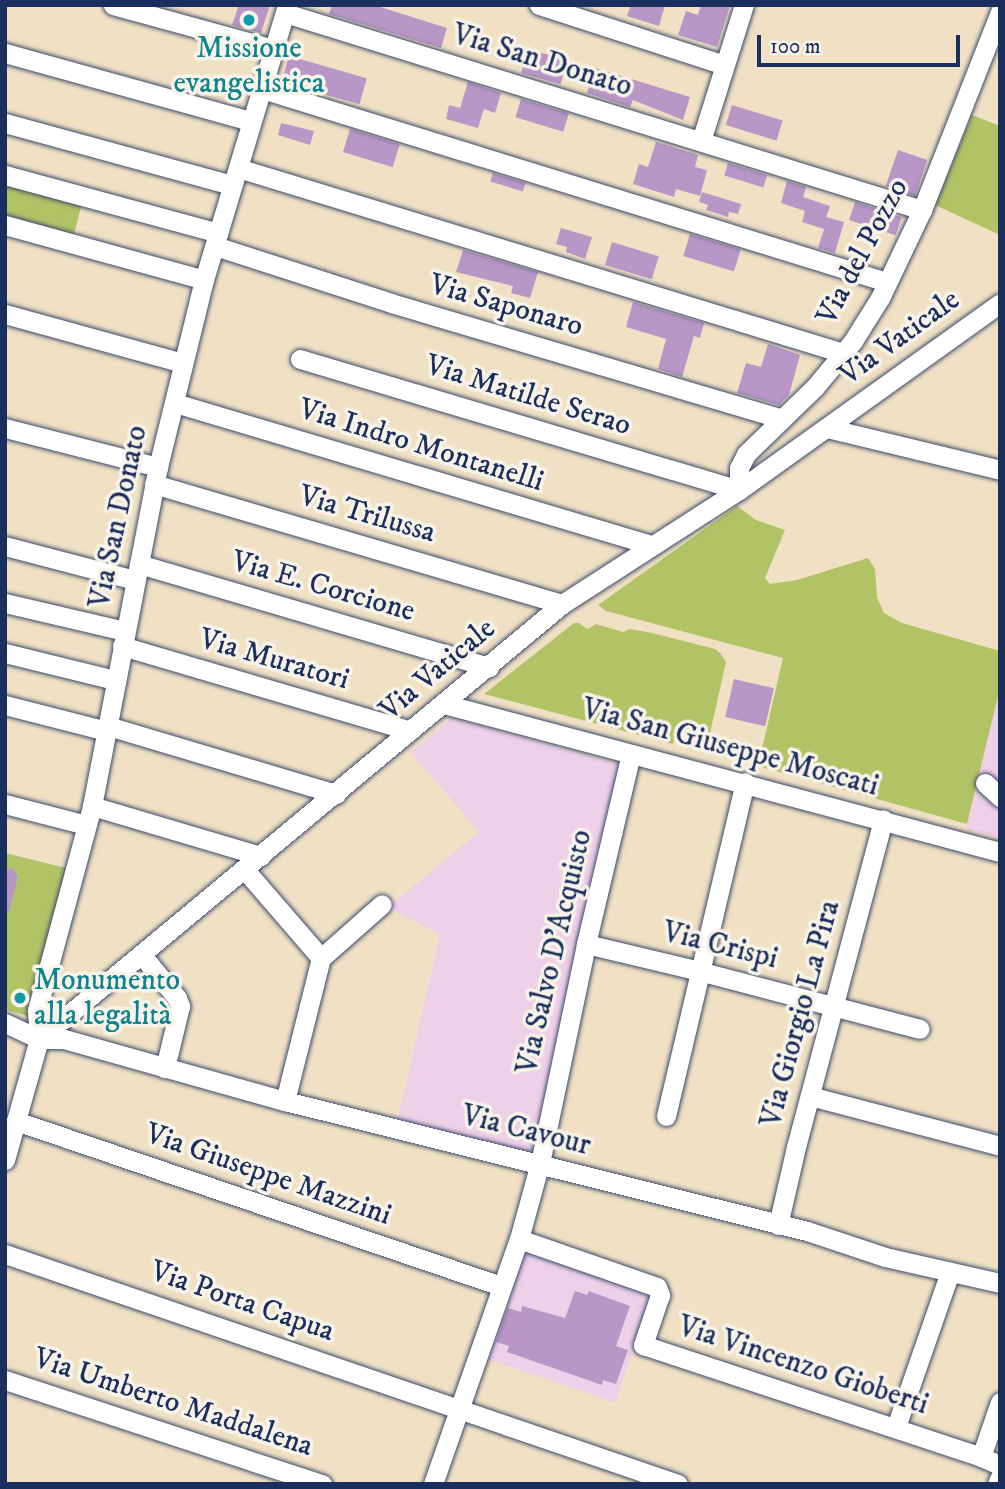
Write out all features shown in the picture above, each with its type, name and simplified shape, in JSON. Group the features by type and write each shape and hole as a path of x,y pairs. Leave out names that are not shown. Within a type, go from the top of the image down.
{"street":[{"path":"113,5 274,49"},
{"path":"539,5 725,65"},
{"path":"701,141 744,5"},
{"name":"Via San Donato","path":"39,1039 37,1010 92,806 156,476 183,363 204,280 286,9 922,210"},
{"name":"Via del Pozzo","path":"739,490 739,468 746,454 843,353 887,282 922,210 999,14"},
{"path":"5,53 251,121"},
{"path":"262,89 887,282"},
{"path":"5,123 235,177 843,353"},
{"name":"Via Saponaro","path":"5,175 217,240 391,303 782,419"},
{"path":"5,225 204,280"},
{"name":"Via Vaticale","path":"39,1039 562,604 739,490 1000,303"},
{"path":"5,314 183,363"},
{"name":"Via Matilde Serao","path":"300,359 739,490"},
{"name":"Via Indro Montanelli","path":"174,403 650,545"},
{"name":"Via Trilussa","path":"5,428 562,604"},
{"path":"827,428 1000,470"},
{"name":"Via E. Corcione","path":"5,546 137,572 489,667"},
{"name":"Via Muratori","path":"5,603 410,731"},
{"path":"5,653 115,680"},
{"name":"Via San Giuseppe Moscati","path":"444,704 1000,852"},
{"path":"5,705 107,728 336,794"},
{"name":"Via Salvo D'Acquisto","path":"433,1484 519,1239 540,1163 586,944 631,754"},
{"path":"666,1116 745,782"},
{"path":"985,783 1000,797"},
{"path":"5,804 86,825"},
{"path":"92,806 261,856"},
{"name":"Via Giorgio La Pira","path":"778,1225 883,819"},
{"path":"245,870 321,958"},
{"path":"285,1101 321,958 382,904"},
{"name":"Via Crispi","path":"586,944 835,1005 920,1030"},
{"path":"141,954 177,998 180,1006 165,1068"},
{"path":"5,1023 39,1039 14,1109 5,1160"},
{"name":"Via Cavour","path":"39,1039 64,1039 285,1101 540,1163 778,1225 885,1257 1000,1283"},
{"path":"810,1096 1000,1146"},
{"name":"Via Giuseppe Mazzini","path":"14,1109 501,1286"},
{"name":"Via Vincenzo Gioberti","path":"519,1239 657,1287 660,1295 643,1345 896,1427 1000,1465"},
{"name":"Via Porta Capua","path":"5,1254 678,1484"},
{"path":"896,1427 950,1272"},
{"name":"Via Umberto Maddalena","path":"5,1380 322,1484"},
{"path":"981,1457 1000,1402"},
{"path":"996,1484 1000,1477"}],"shaded area":[{"path":"1000,688 1000,838 966,829"},
{"path":"452,718 621,765 532,1154 397,1123 440,935 388,907 479,832 411,752"},
{"path":"528,1252 647,1291 651,1299 615,1403 485,1358 519,1255"}],"green space":[{"path":"972,115 1000,126 1000,235 935,205"},
{"path":"5,182 82,203 73,237 5,219"},
{"path":"737,506 756,520 785,530 765,578 770,584 797,580 868,558 875,569 877,597 884,613 902,623 1000,651 1000,688 967,824 758,766 783,658 606,611 598,605"},
{"path":"574,623 587,629 596,624 623,632 630,629 652,633 715,649 720,653 726,662 709,738 706,741 676,733 673,744 484,694"},
{"path":"5,853 66,868 29,1016 5,1010"}],"building":[{"name":"Missione evangelistica","path":"239,5 270,5 261,33 232,25"},
{"path":"332,5 374,5 447,28 441,48 329,14"},
{"path":"631,5 665,5 659,26 627,16"},
{"path":"701,5 730,5 717,47 678,35 686,11 698,15"},
{"path":"528,49 567,60 561,84 521,73"},
{"path":"289,56 367,78 359,104 282,82"},
{"path":"595,68 690,97 683,120 633,100 630,107 587,93"},
{"path":"468,82 501,93 495,113 484,109 478,128 446,119 449,105 460,108"},
{"path":"521,99 569,114 563,132 515,117"},
{"path":"732,105 783,120 777,141 726,125"},
{"path":"281,123 314,131 310,145 278,135"},
{"path":"350,129 400,144 393,167 343,152"},
{"path":"656,142 698,155 695,167 707,170 700,196 676,189 674,197 633,184 639,164 648,167"},
{"path":"898,150 927,160 915,196 886,186"},
{"path":"728,163 767,175 763,187 724,175"},
{"path":"493,173 526,183 523,192 490,182"},
{"path":"787,181 806,187 803,197 830,206 826,217 844,222 835,253 818,248 824,229 802,222 805,211 781,203"},
{"path":"702,192 741,204 738,214 729,212 728,217 706,210 708,205 699,202"},
{"path":"855,202 902,217 896,235 849,220"},
{"path":"561,228 592,237 585,259 566,252 567,247 556,244"},
{"path":"690,234 741,249 734,271 683,256"},
{"path":"612,242 659,256 652,279 605,265"},
{"path":"463,250 538,272 530,298 511,293 513,286 456,272"},
{"path":"633,302 704,323 700,338 694,336 682,377 658,369 666,339 626,327"},
{"path":"768,344 800,355 789,395 779,405 737,393 746,363 761,367"},
{"path":"734,679 774,688 765,726 725,717"},
{"path":"12,868 18,876 9,912 5,912 5,871"},
{"path":"575,1291 587,1295 589,1291 630,1306 616,1346 628,1350 616,1384 603,1380 602,1385 507,1352 509,1346 496,1342 508,1308 521,1312 522,1306 565,1318"}],"place":[{"name":"Missione evangelistica","path":"249,20"},
{"name":"Monumento alla legalità","path":"20,998"}]}
